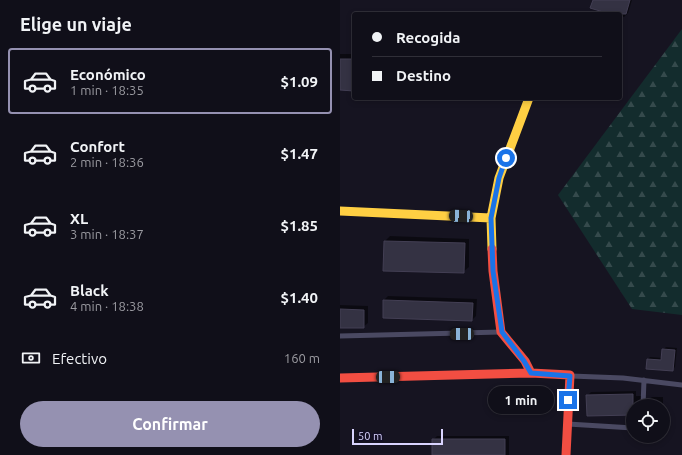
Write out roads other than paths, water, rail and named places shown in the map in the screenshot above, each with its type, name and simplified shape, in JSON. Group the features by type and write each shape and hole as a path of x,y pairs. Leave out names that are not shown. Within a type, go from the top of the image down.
{"street":[{"path":"528,100 501,172 491,218 493,271 502,332 524,361 531,373"},
{"path":"340,211 491,218"},
{"path":"340,378 531,373 570,376 566,455"}],"lane":[{"path":"340,336 502,332"},
{"path":"570,376 644,380 682,384"},
{"path":"643,399 644,380"},
{"path":"567,424 626,428"}]}
